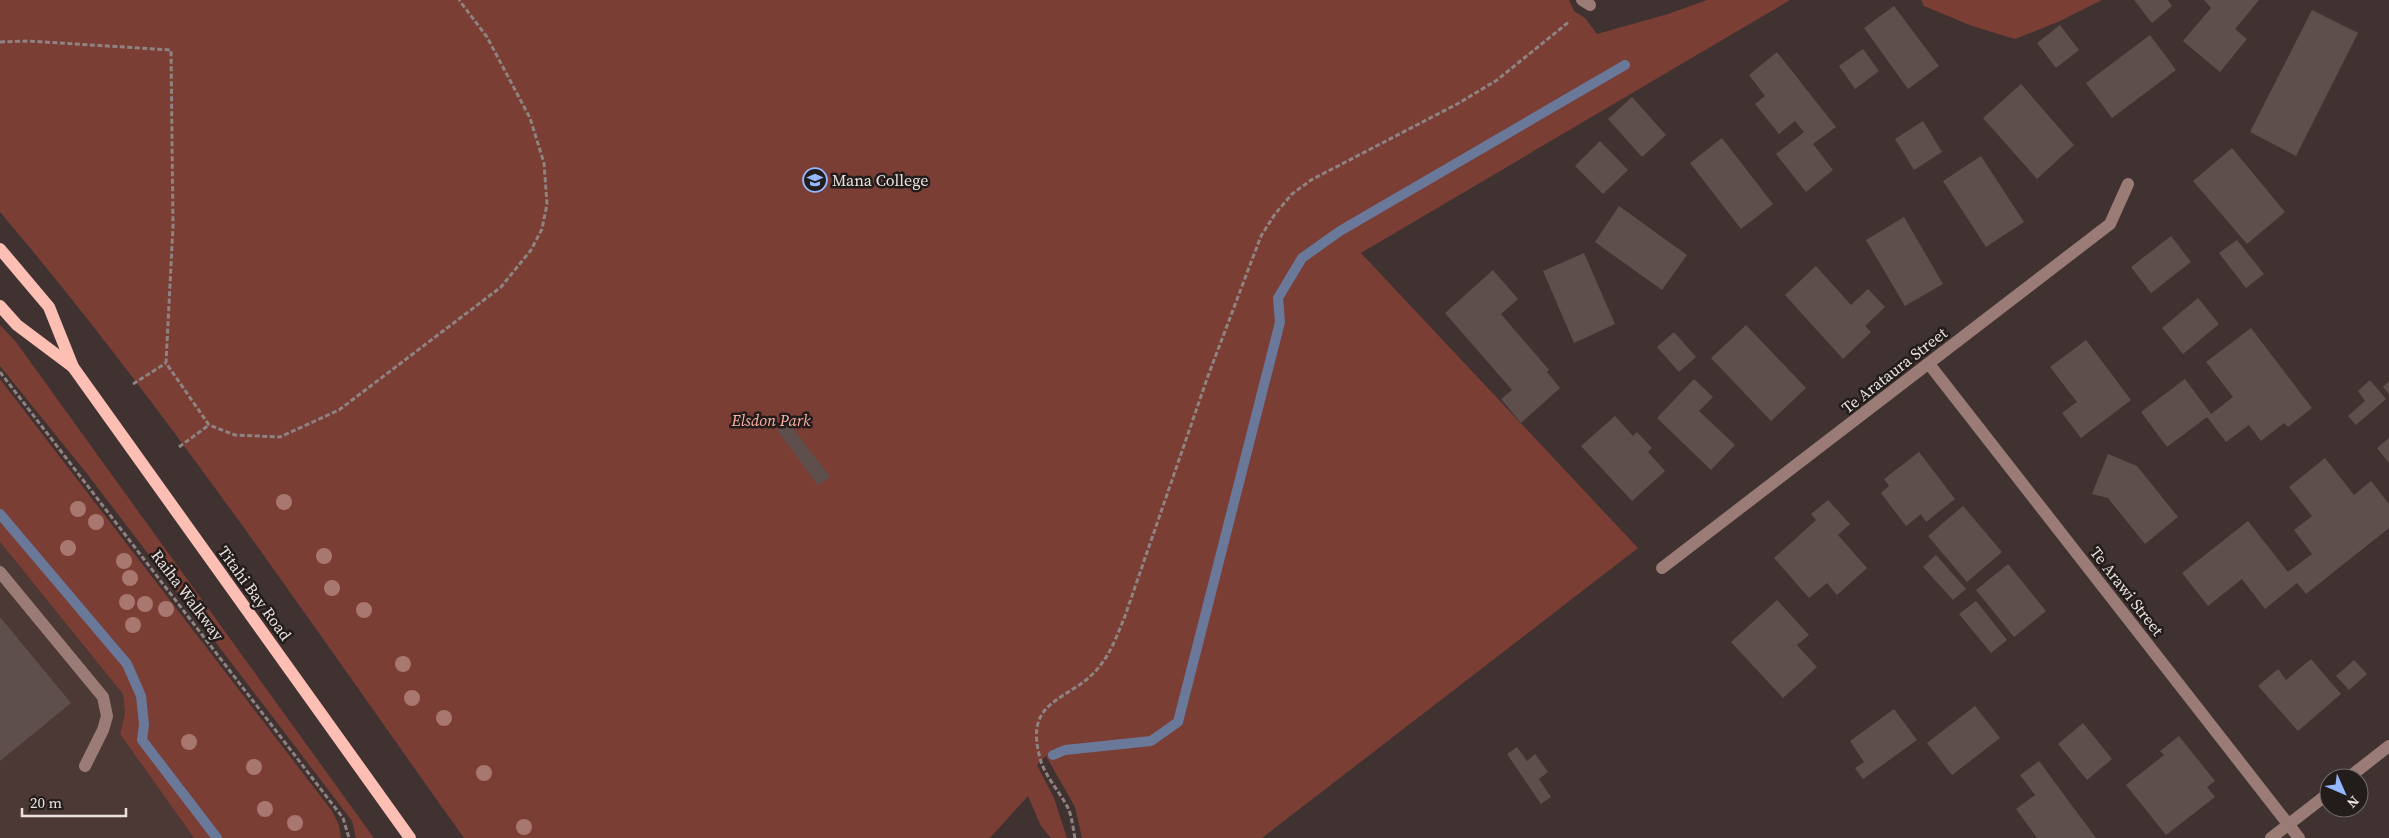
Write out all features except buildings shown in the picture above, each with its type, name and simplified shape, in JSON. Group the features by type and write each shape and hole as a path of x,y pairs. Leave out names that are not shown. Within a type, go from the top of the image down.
{"main road":[{"name":"Titahi Bay Road","path":"0,249 49,307 73,367 410,838"},
{"name":"Titahi Bay Road","path":"0,306 17,325 73,367"}],"street":[{"name":"Te Arataura Street","path":"1662,568 2110,224 2128,184"},
{"name":"Te Arawi Street","path":"1930,364 2299,838"},
{"path":"0,572 103,697 107,716 103,730 85,766"},
{"path":"2361,768 2389,746"},
{"path":"2271,838 2319,801"}],"path":[{"path":"0,42 28,41 171,50 172,226 166,363 209,425 235,435 280,437 338,410 501,287 532,250 542,228 547,204 544,163 530,118 486,37 460,0"},
{"path":"1075,838 1069,810 1040,760 1036,736 1039,718 1049,704 1099,668 1110,649 1125,616 1208,376 1261,236 1275,214 1292,194 1311,180 1459,103 1497,80 1586,3"},
{"path":"133,384 166,363"},
{"name":"Raiha Walkway","path":"0,372 343,818 349,838"},
{"path":"179,447 209,425"}],"shaded area":[{"path":"0,542 123,694 125,713 120,734 194,838 0,838"}],"green space":[{"name":"Elsdon Park","path":"0,0 1569,0 1574,11 1585,18 1597,34 1668,14 1707,0 1790,0 1361,253 1638,548 1262,838 1082,838 1075,807 1046,756 1037,765 1054,798 1067,838 1051,838 1041,826 1028,796 990,838 464,838 181,441 62,287 0,212"},
{"path":"1921,0 2102,0 2060,21 2015,39 1972,26 1924,6"},
{"path":"0,325 16,342 374,838 356,838 352,821 88,475 0,366"},
{"path":"0,379 332,811 339,825 341,838 194,838 120,734 125,713 123,694 0,542"}],"waterway":[{"path":"1053,755 1065,750 1151,741 1178,722 1280,322 1278,298 1302,258 1340,231 1625,65"},
{"path":"0,514 127,664 141,696 144,725 142,740 217,838"}],"place":[{"name":"Mana College","path":"815,180"}]}
